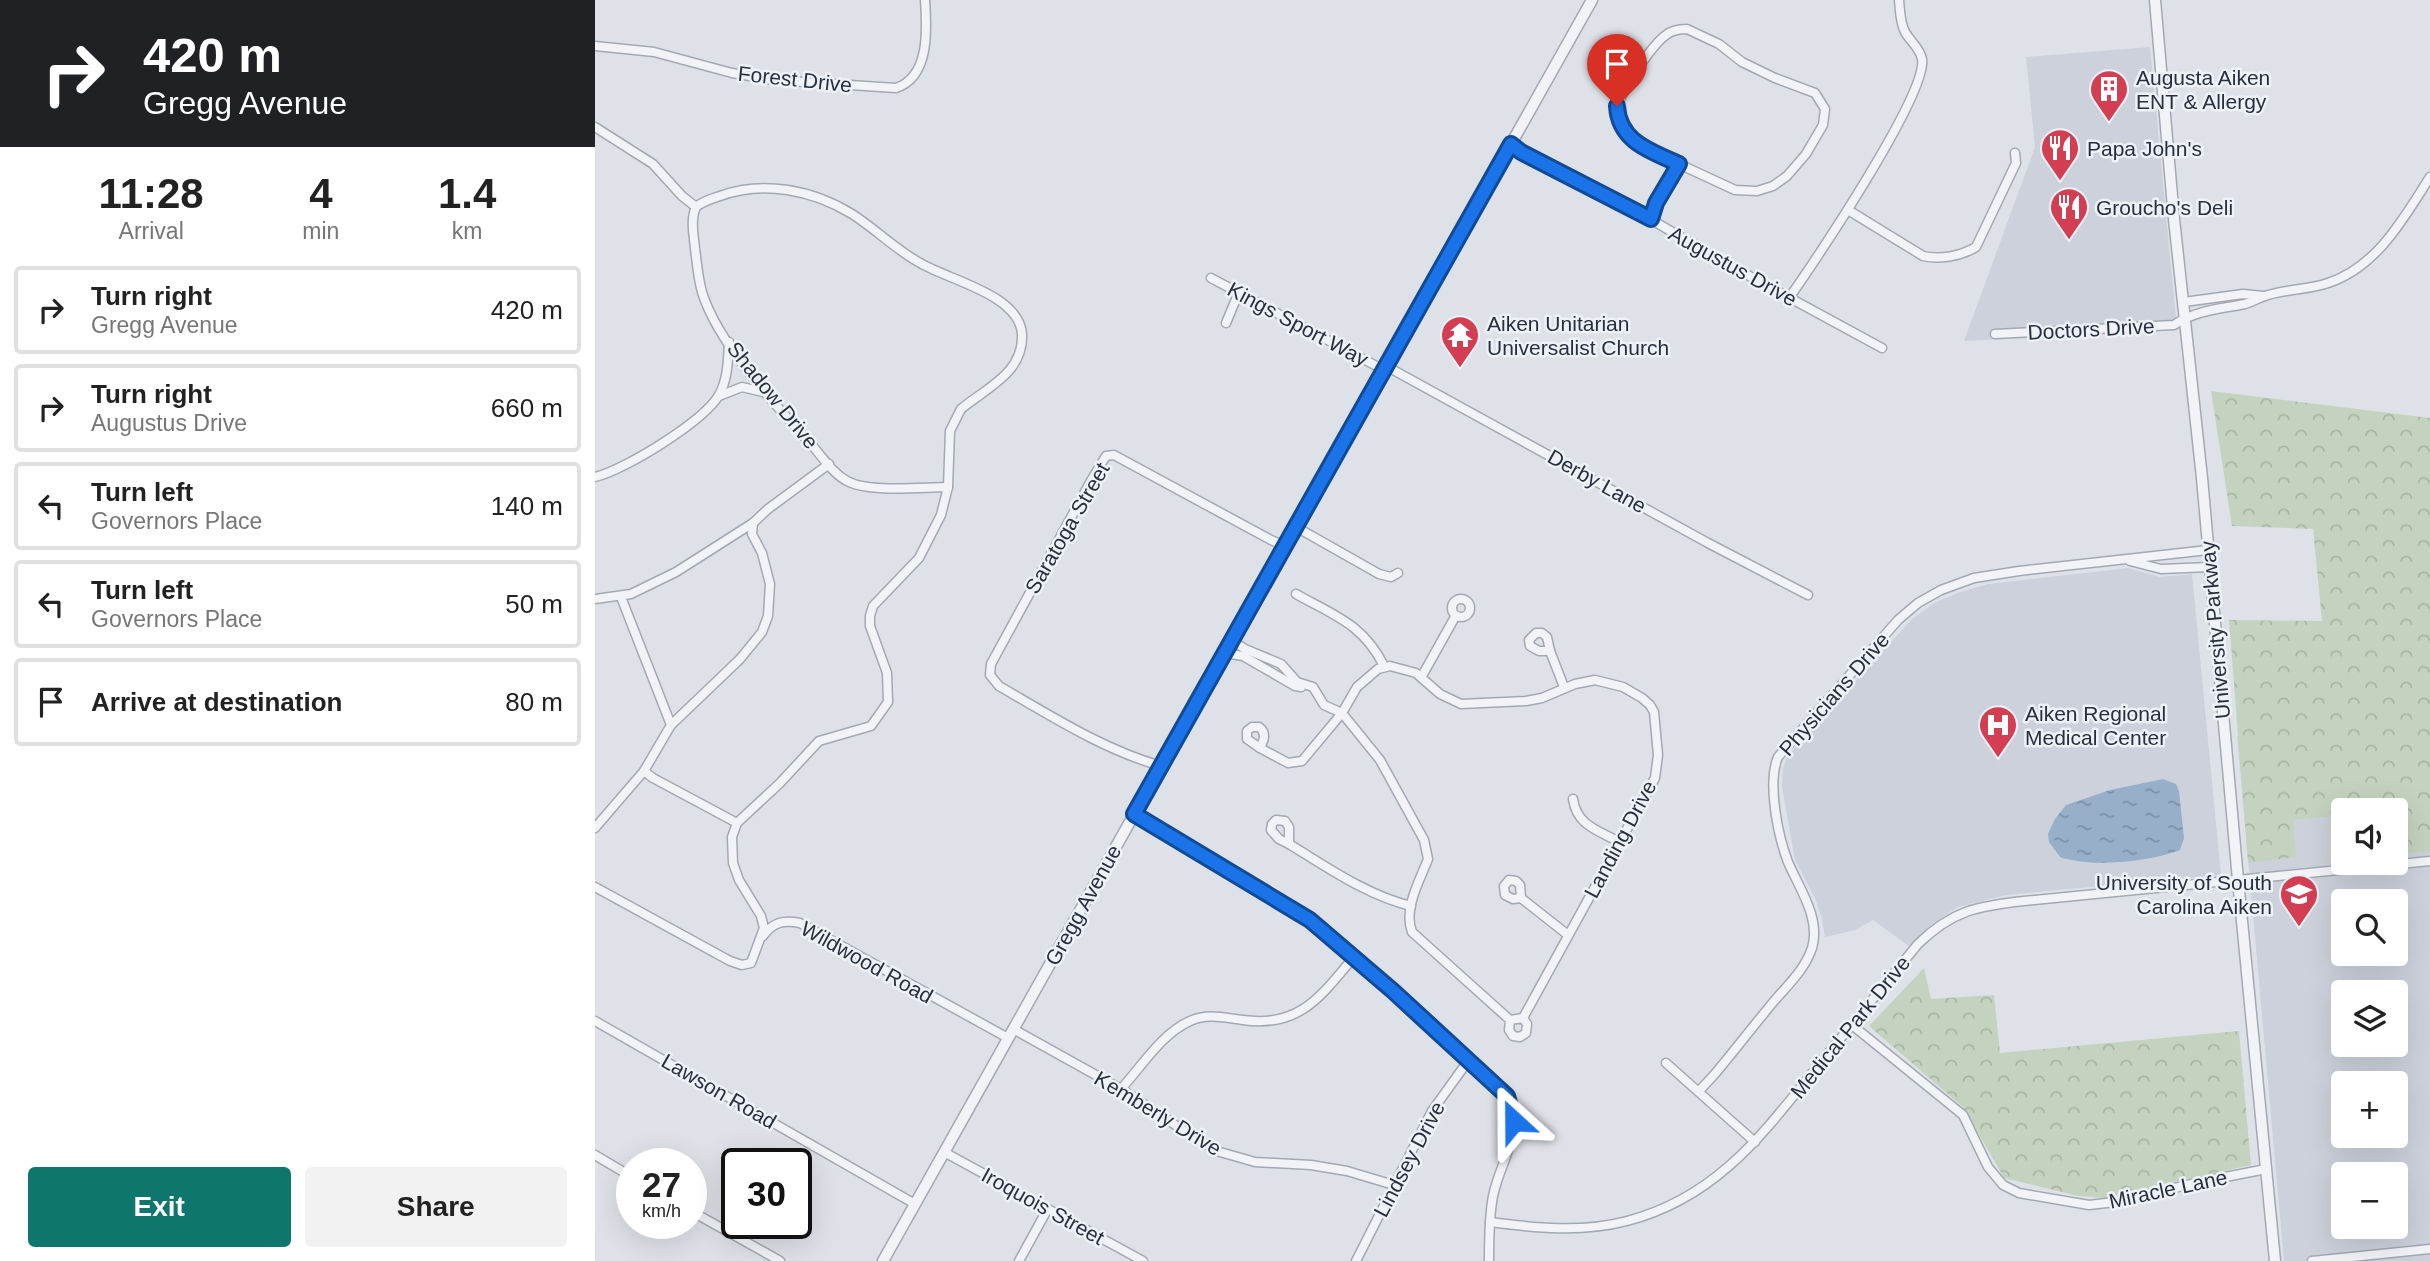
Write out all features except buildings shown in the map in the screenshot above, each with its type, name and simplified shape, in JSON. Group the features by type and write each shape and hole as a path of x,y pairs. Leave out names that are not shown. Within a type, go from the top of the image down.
{"street":[{"name":"Forest Drive","path":"595,46 654,52 731,73 773,80 896,88 910,81 920,66 926,36 925,0"},
{"name":"Gregg Avenue","path":"883,1261 1592,0"},
{"path":"1789,298 1848,210 1901,117 1922,73 1922,58 1904,30 1899,0"},
{"name":"University Parkway","path":"2155,0 2173,219 2184,302 2210,567 2275,1261"},
{"path":"1687,29 1699,33 1742,62 1775,78 1810,90 1822,102 1825,114 1823,125 1806,154 1787,176 1765,189 1750,192 1735,190 1679,164 1640,146 1626,134 1618,113 1624,88 1657,45 1670,33 1687,29"},
{"path":"595,127 653,164 682,196 696,207 704,201 745,188 778,188 811,196 855,216 920,264 1000,301 1013,311 1022,334 1016,361 1003,377 961,409 955,418 949,438 948,486 941,516 925,549 871,611 870,626 887,673 888,702 871,726 819,741 737,823 731,837 733,863 739,880 761,916 764,928 751,963 738,965 595,887"},
{"name":"Augustus Drive","path":"1511,144 1521,152 1651,219 1882,348"},
{"path":"1848,210 1923,256 1933,258 1967,253 1976,247 2016,163 2015,153"},
{"path":"1651,219 1656,203 1679,164"},
{"path":"2184,302 2242,293 2263,296 2327,284 2361,267 2384,243 2430,177"},
{"name":"Shadow Drive","path":"696,207 693,215 694,238 706,303 729,342 766,393 839,476 858,485 897,488 948,486"},
{"name":"Kings Sport Way","path":"1212,278 1385,368"},
{"path":"1226,323 1239,292"},
{"name":"Doctors Drive","path":"1995,334 2174,325 2185,317 2248,303 2263,296"},
{"path":"719,396 727,373 729,342"},
{"name":"Derby Lane","path":"1385,368 1808,595"},
{"path":"595,477 635,461 657,447 697,417 719,396 742,387 766,393"},
{"name":"Saratoga Street","path":"1161,766 1133,758 1015,695 992,679 989,669 1092,479 1108,455 1121,458 1285,546"},
{"path":"595,599 621,597 642,591 676,572 753,523 829,464"},
{"path":"595,828 644,771 671,725 758,639 765,625 770,584 762,553 751,534 753,523"},
{"path":"1296,527 1379,574 1391,577 1398,573"},
{"name":"Physicians Drive","path":"1699,1091 1800,971 1812,949 1813,929 1805,897 1787,860 1778,823 1772,778 1780,752 1898,620 1929,597 1973,578 2208,551"},
{"name":"Physicians Drive","path":"2127,560 2161,569 2210,567"},
{"path":"1260,748 1288,763 1302,761 1342,713 1357,687 1370,674 1384,666 1369,641 1351,623 1296,594"},
{"path":"621,597 671,725"},
{"path":"1422,677 1455,617"},
{"path":"1232,640 1245,649 1275,660 1286,668 1297,682 1313,687 1324,705 1342,713 1380,760 1426,846 1428,859 1411,906 1389,900 1359,886 1289,844"},
{"path":"1550,651 1564,687"},
{"path":"1225,653 1243,656 1295,686 1313,687"},
{"name":"Landing Drive","path":"1384,666 1404,668 1422,677 1440,694 1461,704 1526,701 1542,698 1564,687 1595,680 1614,684 1650,705 1657,728 1657,770 1524,1018 1527,1030 1520,1037 1511,1033 1508,1027 1510,1020 1415,936 1409,922 1411,906"},
{"path":"644,771 737,823"},
{"path":"1573,799 1575,812 1581,820 1619,842"},
{"path":"1134,814 1310,920 1507,1096 1514,1121 1513,1137 1496,1186 1490,1222 1489,1261"},
{"name":"Medical Park Drive","path":"1490,1222 1573,1229 1608,1225 1644,1216 1676,1203 1705,1186 1728,1169 1755,1142 1918,944 1942,923 1962,912 1997,904 2430,861"},
{"path":"1521,898 1567,935"},
{"name":"Wildwood Road","path":"761,939 776,923 800,923 1010,1034"},
{"path":"1121,1089 1172,1031 1188,1022 1210,1016 1255,1021 1293,1017 1322,995 1353,958"},
{"path":"1510,1020 1524,1018"},
{"name":"Lawson Road","path":"595,1021 915,1204"},
{"name":"Miracle Lane","path":"1852,1025 1963,1115 1988,1167 2003,1185 2019,1193 2089,1205 2115,1202 2266,1170"},
{"name":"Kemberly Drive","path":"1010,1034 1121,1089 1198,1140 1231,1156 1255,1162 1311,1165 1347,1171 1394,1185"},
{"name":"Lindsey Drive","path":"1356,1261 1432,1111 1468,1061"},
{"path":"1666,1063 1755,1142"},
{"name":"Iroquois Street","path":"944,1152 1143,1261"},
{"path":"595,1155 616,1167"},
{"path":"1019,1261 1047,1210"},
{"path":"707,1220 780,1261"},
{"path":"2312,1261 2430,1249"}],"shaded area":[{"path":"2150,47 2177,330 1964,341 2035,147 2026,57"},
{"name":"Aiken Regional Medical Center","path":"2128,568 2160,577 2192,574 2221,875 2006,895 1958,907 1932,924 1910,947 1873,920 1855,930 1825,937 1815,898 1795,860 1782,787 1783,768 1787,757 1912,619 1936,602 1988,584"},
{"name":"University of South Carolina Aiken","path":"2430,584 2430,1261 2284,1261 2237,736 2429,738"}],"green space":[{"path":"2211,391 2430,418 2430,852 2408,853 2408,798 2331,798 2331,816 2293,820 2296,857 2248,863 2229,620 2322,621 2313,529 2232,526"},
{"path":"1924,968 1931,999 1994,995 2000,1053 2239,1031 2251,1165 2104,1198 2078,1196 2004,1178 1964,1108 1869,1026"}],"water":[{"path":"2163,779 2176,784 2179,791 2184,838 2180,850 2136,860 2104,863 2060,857 2049,842 2048,834 2066,805 2110,790"}],"place":[{"name":"Augusta Aiken ENT & Allergy","path":"2109,123"},
{"name":"Papa John's","path":"2060,182"},
{"name":"Groucho's Deli","path":"2069,241"},
{"name":"Aiken Unitarian Universalist Church","path":"1460,369"},
{"name":"Aiken Regional Medical Center","path":"1998,759"},
{"name":"University of South Carolina Aiken","path":"2299,928"}],"route":[{"path":"1514,1121 1507,1096 1393,991 1310,920 1134,814 1511,144 1548,167 1651,219 1656,203 1679,164 1640,146 1626,134 1619,120 1617,106"}]}
